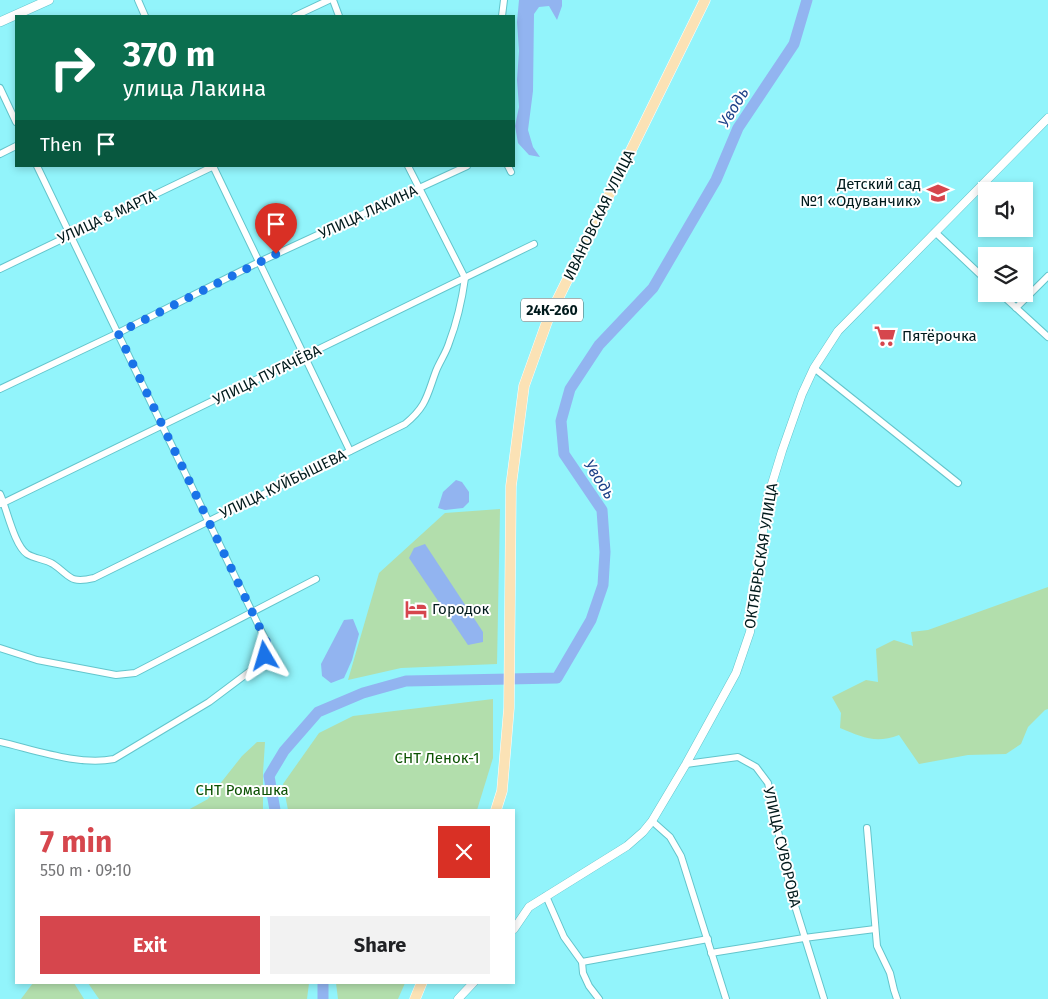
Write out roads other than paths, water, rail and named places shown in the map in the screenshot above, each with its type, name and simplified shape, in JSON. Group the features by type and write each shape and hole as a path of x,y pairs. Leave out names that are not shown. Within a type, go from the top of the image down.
{"main road":[{"path":"16,15 49,0"},
{"name":"ИВАНОВСКАЯ УЛИЦА","path":"496,809 502,791 509,708 511,486 524,386 548,319 705,0"},
{"path":"0,22 15,15"},
{"path":"415,999 421,984"}],"street":[{"path":"138,0 146,15"},
{"path":"297,15 329,0"},
{"path":"333,0 339,15"},
{"path":"502,15 504,0"},
{"path":"0,88 15,120"},
{"name":"ОКТЯБРЬСКАЯ УЛИЦА","path":"515,928 529,907 627,846 643,832 652,821 686,764 736,673 750,632 767,500 802,394 814,368 838,332 1048,118"},
{"path":"0,154 15,146"},
{"path":"0,742 83,761 99,762 114,759 209,702 257,666 269,647 38,167"},
{"name":"УЛИЦА 8 МАРТА","path":"0,269 212,167"},
{"path":"214,167 350,451"},
{"path":"408,167 465,278"},
{"name":"УЛИЦА ЛАКИНА","path":"0,389 118,333 259,262 465,167"},
{"path":"935,232 978,272"},
{"name":"УЛИЦА ПУГАЧЁВА","path":"2,503 534,244"},
{"path":"1016,308 1048,276"},
{"name":"УЛИЦА КУЙБЫШЕВА","path":"2,503 20,546 27,554 52,563 68,577 80,581 94,578 405,424 414,416 426,400 436,370 449,344 463,298 465,278"},
{"path":"1010,302 1048,337"},
{"path":"814,368 958,483"},
{"path":"0,494 2,503"},
{"path":"0,648 37,660 108,674 135,673 316,579"},
{"name":"УЛИЦА СУВОРОВА","path":"686,764 738,757 756,767 768,783 791,892 824,999"},
{"path":"652,821 670,837 682,856 726,999"},
{"path":"867,828 877,946 890,973 897,999"},
{"path":"546,896 564,937 582,962 588,986 598,999"},
{"path":"711,953 875,929"},
{"path":"582,962 708,939"},
{"path":"458,999 472,984"}],"water":[{"path":"519,0 562,0 557,20 549,6 539,7 534,14 533,91 528,130 533,147 540,157 529,155 518,143 515,126 519,107 517,22"},
{"path":"456,480 462,482 469,492 469,502 463,508 445,510 438,508 443,492"},
{"path":"425,544 483,632 483,642 468,645 409,558 414,548"},
{"path":"353,619 359,634 352,660 344,678 331,683 322,676 321,664 344,620"}],"waterway":[{"name":"Уводь","path":"275,809 269,776 284,751 318,712 363,693 406,681 557,678 591,620 603,585 605,552 602,510 564,454 561,421 570,389 599,345 653,288 716,180 738,128 794,44 807,0"},
{"name":"Уводь","path":"323,984 323,999"}],"place":[{"name":"Детский сад №1 «Одуванчик»","path":"938,193"},
{"name":"Пятёрочка","path":"885,336"},
{"name":"Городок","path":"416,609"}],"park label":[{"name":"СНТ Ленок-1","path":"437,758"},
{"name":"СНТ Ромашка","path":"242,790"}]}
